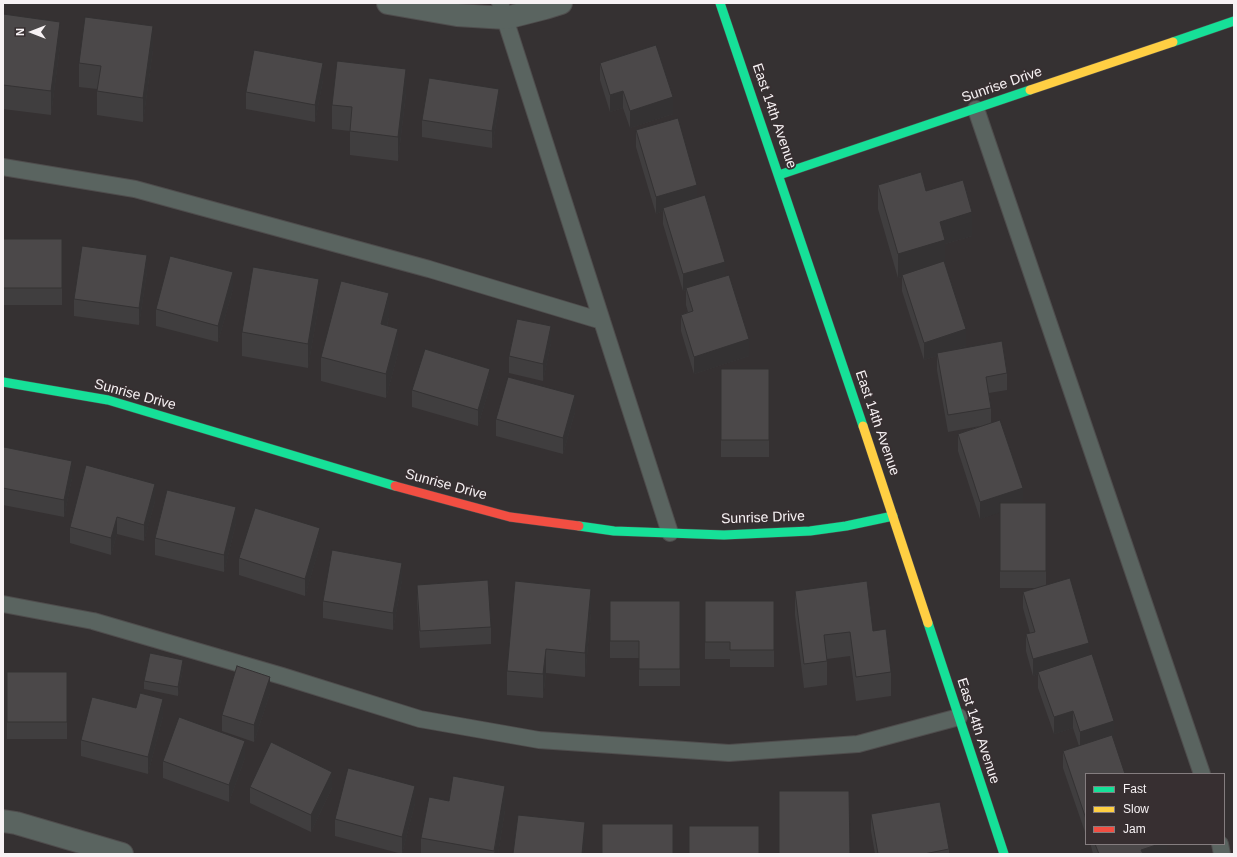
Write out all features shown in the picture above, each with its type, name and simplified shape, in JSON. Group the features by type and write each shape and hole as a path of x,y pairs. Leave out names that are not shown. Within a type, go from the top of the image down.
{"street":[{"path":"388,3 457,14 545,8 561,3"},
{"name":"East 14th Avenue","path":"720,3 893,516 1004,854"},
{"name":"Sunrise Drive","path":"779,175 1234,21"},
{"name":"Sunrise Drive","path":"3,382 108,400 395,486 510,517 614,531 724,535 810,531 846,526 893,516"},
{"path":"3,821 16,823 122,854"}],"lane":[{"path":"503,10 670,533"},
{"path":"976,109 1202,773"},
{"path":"3,167 135,189 429,269 602,321"},
{"path":"3,604 93,620 420,719 539,740 729,752 858,744 959,717"}],"building":[{"path":"3,14 60,22 51,91 3,85"},
{"path":"85,17 153,26 143,98 97,91 101,66 79,63"},
{"path":"656,45 673,97 630,111 623,91 610,95 600,63"},
{"path":"254,50 323,63 315,105 246,92"},
{"path":"337,61 406,69 398,137 350,131 352,107 332,105"},
{"path":"429,78 499,89 492,131 422,120"},
{"path":"678,118 697,185 656,197 636,130"},
{"path":"921,172 926,191 963,180 972,212 940,222 945,240 898,254 878,185"},
{"path":"705,195 725,262 683,274 663,208"},
{"path":"3,239 62,239 62,288 3,288"},
{"path":"82,246 147,255 139,308 74,299"},
{"path":"170,256 233,272 218,326 156,309"},
{"path":"944,261 966,329 924,343 902,275"},
{"path":"253,267 319,279 308,344 242,332"},
{"path":"729,275 749,339 694,357 681,315 693,311 686,288"},
{"path":"341,281 389,293 381,324 398,329 386,374 321,357"},
{"path":"517,319 551,326 543,364 509,356"},
{"path":"1002,341 1007,373 986,377 991,408 948,415 937,353"},
{"path":"425,349 490,369 478,410 412,390"},
{"path":"721,369 769,369 769,440 721,440"},
{"path":"508,377 575,395 563,438 496,419"},
{"path":"1000,420 1023,488 980,502 958,434"},
{"path":"4,447 72,461 64,500 3,488"},
{"path":"86,465 155,484 144,525 117,517 111,538 70,527"},
{"path":"167,490 236,507 224,555 155,538"},
{"path":"1000,503 1046,503 1046,571 1000,571"},
{"path":"255,508 320,528 305,579 239,558"},
{"path":"332,550 402,563 393,613 323,601"},
{"path":"1070,578 1089,643 1033,659 1026,634 1035,632 1023,592"},
{"path":"488,580 491,627 420,631 417,585"},
{"path":"515,581 591,589 585,653 546,649 543,674 507,671"},
{"path":"867,581 873,631 886,629 891,672 856,677 850,632 824,635 827,661 804,664 795,591"},
{"path":"610,601 680,601 680,669 639,669 639,641 610,641"},
{"path":"705,601 774,601 774,650 730,650 730,642 705,642"},
{"path":"150,653 183,660 178,687 144,681"},
{"path":"1092,654 1114,721 1080,732 1073,711 1054,717 1038,672"},
{"path":"237,666 270,677 254,725 222,715"},
{"path":"7,672 67,672 67,722 7,722"},
{"path":"140,693 163,699 148,757 81,740 92,697 136,708"},
{"path":"179,717 245,741 229,785 163,761"},
{"path":"1112,735 1125,773 1085,773 1085,816 1063,751"},
{"path":"271,742 332,772 311,815 250,787"},
{"path":"348,768 415,786 402,837 335,819"},
{"path":"453,776 505,786 494,851 421,838 429,797 449,801"},
{"path":"779,791 849,791 850,854 779,854"},
{"path":"940,802 949,849 924,854 878,854 871,814"},
{"path":"518,815 585,822 582,854 513,854"},
{"path":"602,824 673,824 673,854 602,854"},
{"path":"689,826 759,826 759,854 689,854"},
{"path":"1095,845 1156,845 1141,850 1143,854 1099,854"}],"traffic: fast":[{"path":"720,3 863,426"},
{"path":"1173,42 1234,21"},
{"path":"779,175 1030,90"},
{"path":"3,382 108,400 395,486"},
{"path":"579,526 614,531 724,535 810,531 846,526 893,516"},
{"path":"928,623 1004,854"}],"traffic: slow":[{"path":"1030,90 1173,42"},
{"path":"863,426 928,623"}],"traffic: jam":[{"path":"395,486 510,517 579,526"}]}
